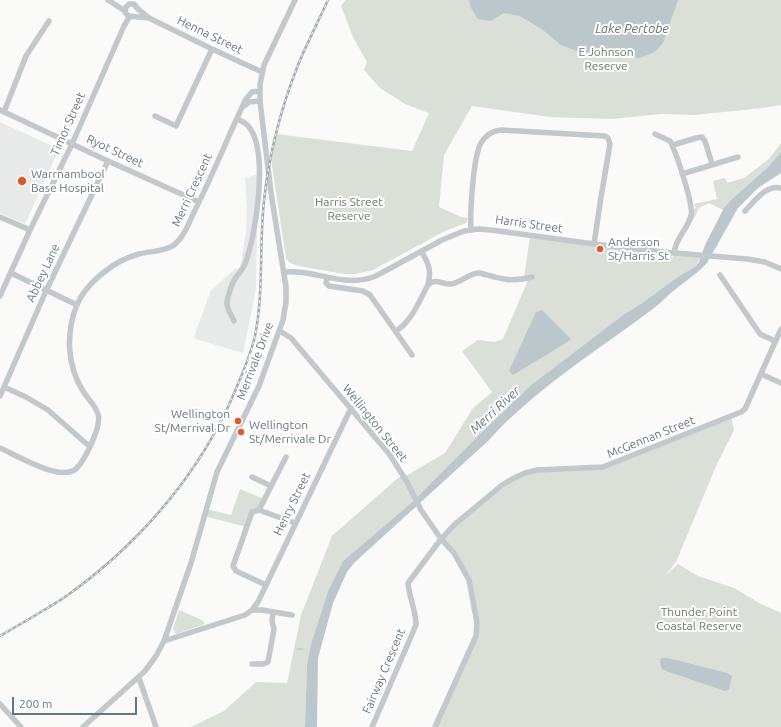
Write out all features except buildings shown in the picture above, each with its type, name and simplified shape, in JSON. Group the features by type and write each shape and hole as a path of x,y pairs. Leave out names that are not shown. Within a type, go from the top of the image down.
{"street":[{"path":"108,0 131,8"},
{"name":"Merrivale Drive","path":"83,727 138,678 153,661 164,641 191,563 217,472 259,386 280,331 286,302 284,272 272,204 260,91 262,72 295,0"},
{"name":"Henna Street","path":"131,8 212,49 262,72"},
{"name":"Timor Street","path":"0,296 72,144 131,8"},
{"path":"2,111 26,56 49,21"},
{"path":"154,116 176,126 212,49"},
{"name":"Merri Crescent","path":"0,448 54,472 67,472 75,469 85,456 96,432 99,420 98,413 93,404 79,384 71,359 70,336 77,305 93,282 116,264 138,254 167,249 175,244 183,234 199,202 249,95 255,91 260,91"},
{"path":"242,108 247,103 260,102"},
{"name":"Ryot Street","path":"2,111 199,202"},
{"path":"234,321 227,302 235,279 244,267 248,256 261,182 260,166 254,134 247,125 237,119"},
{"path":"471,230 470,211 478,149 491,133 501,130 605,136 608,138 610,144 594,244"},
{"path":"655,134 670,141 673,145 691,206 690,218 677,241 674,253"},
{"path":"673,145 702,137 705,141 712,164"},
{"path":"682,174 738,156"},
{"name":"Abbey Lane","path":"0,396 46,291 108,161"},
{"path":"745,211 762,194 771,188 779,187"},
{"path":"0,217 30,230"},
{"name":"Harris Street","path":"284,272 303,273 347,281 364,280 376,276 450,236 471,230 491,230 594,244 717,256 764,262 781,269"},
{"path":"421,251 433,275 440,281 447,284 453,284 473,274 479,273 508,280 532,277"},
{"path":"396,331 409,319 426,288 430,278 428,263"},
{"path":"10,273 77,305"},
{"path":"720,275 760,334 775,341"},
{"path":"327,278 326,283 329,286 369,293 412,355"},
{"path":"426,288 432,281 440,281"},
{"path":"781,329 762,374 781,383"},
{"name":"Wellington Street","path":"280,331 291,338 390,455 407,482 420,510 454,554 469,580 477,623 476,636 435,727"},
{"name":"McGennan Street","path":"441,539 454,525 502,485 525,473 537,470 603,468 741,412 745,409 762,374"},
{"path":"4,387 26,397 48,410 89,446"},
{"name":"Henry Street","path":"252,610 258,602 351,408"},
{"path":"259,510 286,457"},
{"path":"252,477 271,486"},
{"path":"266,585 236,571 233,566 252,512 259,510 295,523"},
{"name":"Fairway Crescent","path":"372,727 416,625 416,616 408,591 408,583 441,539"},
{"path":"164,641 245,615 252,610 292,615"},
{"path":"252,664 263,664 268,662 274,629 272,622 273,612"},
{"path":"138,678 156,727"},
{"path":"133,683 138,687 147,704"},
{"path":"0,704 21,727"}],"shaded area":[{"name":"Warrnambool Base Hospital","path":"0,122 59,149 25,224 0,213"},
{"path":"258,174 256,289 243,353 196,339 194,337 211,290 235,269 240,268 246,233 247,207 245,178"}],"green space":[{"name":"E Johnson Reserve","path":"346,0 781,0 781,105 694,115 661,114 612,119 550,117 472,106 444,155 439,207 461,217 468,218 466,223 445,231 373,270 355,274 344,274 299,266 290,263 286,258 271,159 276,134 412,151 429,113 405,104 380,88 364,70 367,62 353,37 341,6"},
{"path":"781,143 781,152 767,168 733,198 723,210 709,203 698,210 674,253 702,255 695,267 679,276 623,315 531,385 410,504 343,561 328,591 311,644 307,664 305,727 191,727 224,711 256,682 287,683 301,615 332,536 398,478 403,475 404,477 445,453 473,408 492,392 462,351 478,340 495,342 503,339 528,280 524,278 530,236 673,257 675,245 691,210 696,208 694,204 717,199 713,181 725,178 727,183 744,178 769,159"},
{"name":"Thunder Point Coastal Reserve","path":"731,416 734,430 716,466 676,562 665,576 678,564 698,576 734,588 761,604 781,613 781,727 435,727 476,636 469,580 454,553 441,539 502,485 525,473 593,468"},
{"path":"240,489 264,499 259,510 252,513 247,527 204,516 206,509 231,515"},
{"path":"179,610 202,620 205,624 176,634 173,629"}],"water":[{"name":"Lake Pertobe","path":"469,0 678,0 663,43 655,52 640,58 618,56 602,58 561,45 543,30 520,16 504,13 491,21 478,19 471,8"},
{"path":"781,152 781,173 758,188 738,208 704,267 674,290 654,308 526,404 488,441 354,563 347,572 333,603 318,658 317,727 305,727 307,664 311,644 328,591 343,561 410,504 531,385 623,315 679,276 695,267 699,262 705,245 724,208 767,168"},
{"path":"542,310 571,339 513,375 509,371 536,312"},
{"path":"661,658 668,658 727,673 732,676 729,689 725,691 666,671 662,669 660,662"}],"waterway":[{"path":"297,649 303,649"}],"railway":[{"path":"0,636 65,597 115,557 137,535 179,488 197,462 228,407 253,345 258,319 264,201 276,132 298,65 328,0"}],"place":[{"name":"Warrnambool Base Hospital","path":"22,181"},
{"name":"Anderson St/Harris St","path":"600,249"},
{"name":"Wellington St/Merrival Dr","path":"238,421"},
{"name":"Wellington St/Merrivale Dr","path":"241,432"}],"park label":[{"name":"Harris Street Reserve","path":"349,209"}],"water label":[{"name":"Merri River","path":"495,410"}]}
